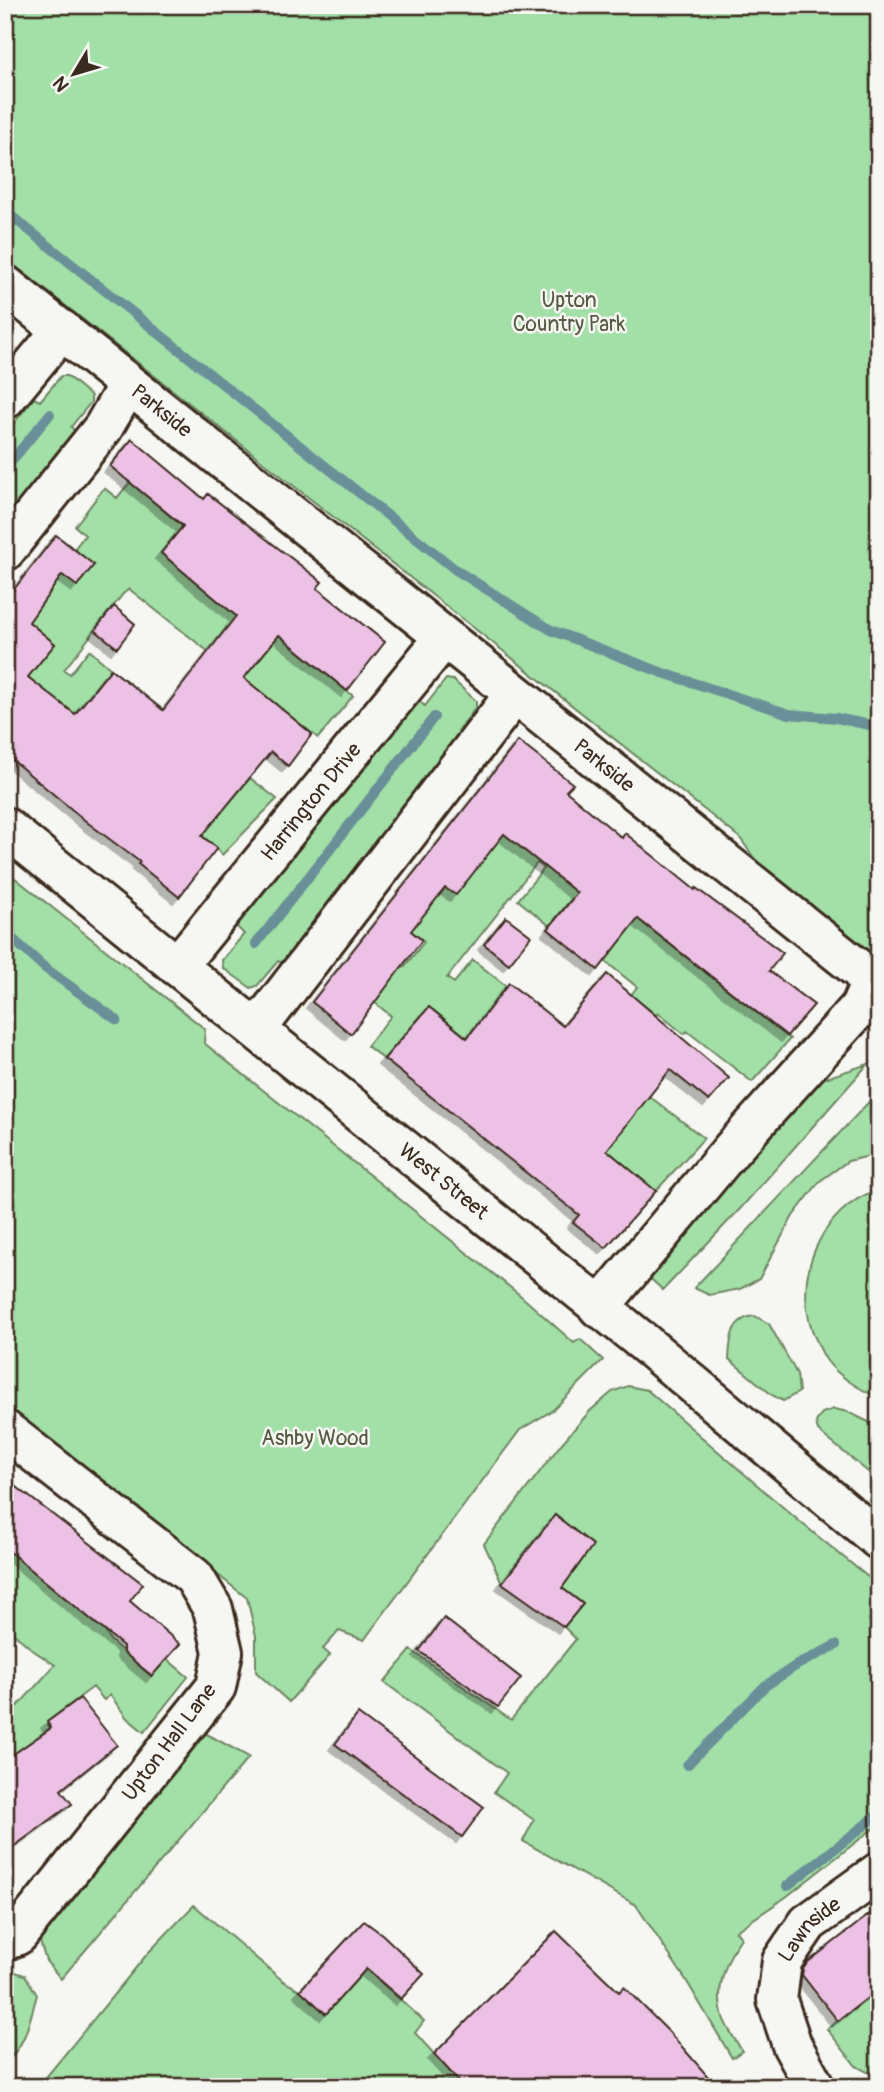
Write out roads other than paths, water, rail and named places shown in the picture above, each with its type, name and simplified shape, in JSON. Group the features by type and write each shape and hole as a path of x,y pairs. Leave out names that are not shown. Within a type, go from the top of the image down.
{"street":[{"name":"Parkside","path":"5,285 862,972 869,987 860,1007 732,1149 599,1308"},
{"path":"5,398 62,330"},
{"path":"5,551 103,428 128,385"},
{"name":"Harrington Drive","path":"177,966 444,638"},
{"path":"257,1029 514,695"},
{"name":"West Street","path":"5,827 662,1358 879,1540"},
{"name":"Upton Hall Lane","path":"5,1430 194,1577 213,1609 223,1652 216,1687 18,1934 5,1941"},
{"name":"Lawnside","path":"815,2087 792,2045 777,2000 782,1961 808,1923 879,1872"}],"waterway":[{"path":"5,211 456,570 551,630 663,673 789,714 836,718 879,727"},
{"path":"5,469 50,414"},
{"path":"256,944 434,717"},
{"path":"5,932 45,968 117,1020"},
{"path":"687,1765 765,1686 797,1665 836,1645"},
{"path":"787,1886 879,1814"}],"park label":[{"name":"Upton Country Park","path":"569,312"},
{"name":"Ashby Wood","path":"315,1438"}]}
